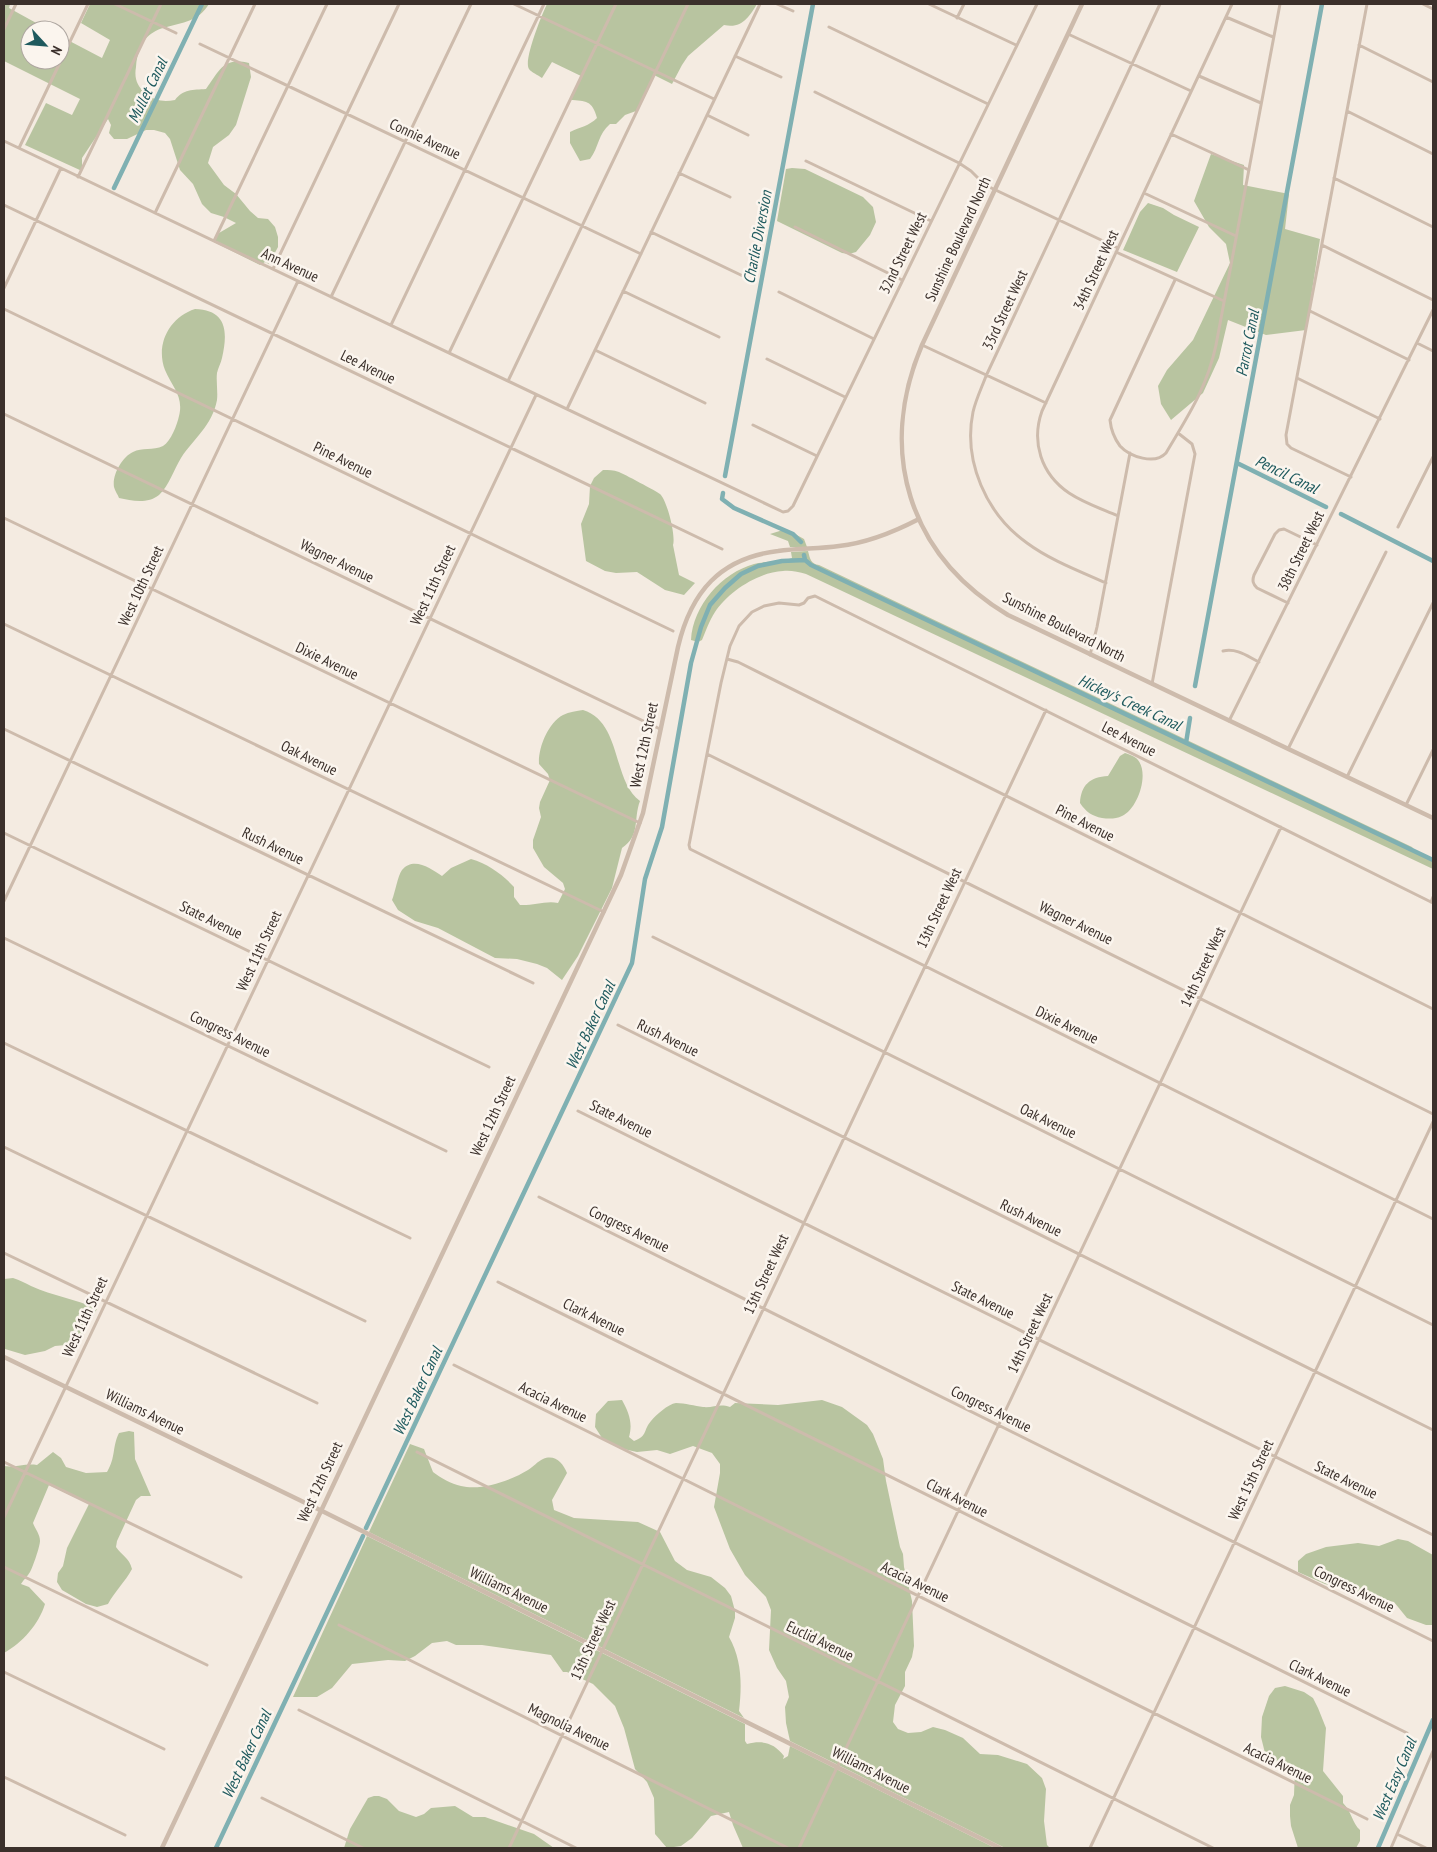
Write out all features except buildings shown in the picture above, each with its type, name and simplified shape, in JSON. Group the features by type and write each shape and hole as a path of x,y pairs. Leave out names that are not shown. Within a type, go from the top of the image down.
{"street":[{"path":"4,30 16,4"},
{"path":"19,148 88,4"},
{"path":"115,4 176,33"},
{"path":"78,177 160,4"},
{"path":"155,213 255,4"},
{"path":"214,241 327,4"},
{"path":"273,269 399,4"},
{"path":"331,297 471,4"},
{"path":"514,4 714,99"},
{"path":"390,325 544,4"},
{"path":"449,353 616,4"},
{"path":"508,381 688,4"},
{"path":"567,409 760,4"},
{"path":"777,4 793,11"},
{"path":"929,4 1016,45"},
{"path":"958,18 964,4"},
{"name":"32nd Street West","path":"788,511 793,506 1036,4"},
{"name":"Sunshine Boulevard North","path":"1082,4 922,345 907,387 901,428 904,469 909,492 919,519 930,540 950,568 982,598 1019,620 1433,818"},
{"name":"33rd Street West","path":"1106,582 1046,555 1027,543 1003,522 990,502 976,472 972,435 974,408 986,376 1160,4"},
{"name":"34th Street West","path":"1118,516 1070,493 1048,473 1041,458 1038,443 1038,422 1232,4"},
{"path":"1175,280 1112,416 1111,425 1115,438 1121,447 1130,453 1151,460 1166,452 1198,400 1210,372 1280,4"},
{"path":"1351,477 1291,448 1286,435 1367,4"},
{"path":"1423,4 1433,9"},
{"path":"1226,16 1273,37"},
{"path":"829,27 988,104"},
{"path":"1068,34 1191,91"},
{"name":"Connie Avenue","path":"200,44 641,254"},
{"path":"1359,45 1433,82"},
{"path":"735,56 780,77"},
{"path":"1199,76 1261,104"},
{"path":"815,92 959,163 971,171 981,182 995,190 1118,248"},
{"path":"1347,111 1433,154"},
{"path":"707,115 748,135"},
{"path":"1171,134 1249,170"},
{"name":"Ann Avenue","path":"4,141 761,502 783,512 788,511"},
{"path":"806,161 931,221"},
{"path":"4,288 61,168"},
{"path":"679,174 730,197"},
{"path":"1334,178 1433,227"},
{"path":"1144,193 1236,236"},
{"name":"Lee Avenue","path":"4,205 722,549"},
{"path":"795,227 902,280"},
{"path":"651,232 745,277"},
{"path":"1322,245 1433,300"},
{"path":"1116,252 1224,302"},
{"name":"West 10th Street","path":"4,901 298,281"},
{"path":"623,291 718,337"},
{"path":"778,292 874,339"},
{"name":"Pine Avenue","path":"4,309 672,631"},
{"name":"38th Street West","path":"1229,721 1433,310"},
{"path":"1310,311 1408,360"},
{"path":"1417,343 1433,351"},
{"path":"922,345 1046,403"},
{"path":"595,350 705,403"},
{"path":"767,359 846,397"},
{"path":"1297,378 1380,419"},
{"name":"West 11th Street","path":"4,1517 536,395"},
{"name":"Wagner Avenue","path":"4,414 660,729"},
{"path":"753,425 817,456"},
{"path":"1152,684 1195,454 1192,444 1178,433"},
{"path":"1090,654 1096,635 1130,453"},
{"path":"1398,528 1433,458"},
{"name":"Dixie Avenue","path":"4,518 640,823"},
{"name":"West 12th Street","path":"162,1848 626,862 640,823 684,622 698,595 720,574 733,565 758,555 779,551 851,544 883,535 919,519"},
{"path":"1288,603 1257,588 1252,580 1254,575 1275,534 1279,530 1284,529 1317,545"},
{"path":"1288,749 1386,552"},
{"name":"Lee Avenue","path":"727,659 732,638 739,626 752,612 771,604 799,605 808,598 815,596 1432,903"},
{"path":"1347,777 1433,604"},
{"name":"Oak Avenue","path":"4,624 604,912"},
{"path":"1223,651 1239,651 1259,662"},
{"path":"707,754 727,659"},
{"name":"Pine Avenue","path":"727,659 738,662 1433,1009"},
{"name":"13th Street West","path":"509,1848 722,1393 1046,710"},
{"name":"Rush Avenue","path":"4,729 533,983"},
{"path":"1406,805 1433,750"},
{"name":"Wagner Avenue","path":"707,754 1433,1114"},
{"name":"Dixie Avenue","path":"707,754 689,845 690,849 1433,1219"},
{"name":"14th Street West","path":"799,1848 1281,827"},
{"name":"State Avenue","path":"4,834 489,1067"},
{"path":"1432,903 1433,898"},
{"name":"Oak Avenue","path":"652,937 1433,1325"},
{"name":"Congress Avenue","path":"4,938 446,1151"},
{"name":"Rush Avenue","path":"618,1025 1433,1430"},
{"path":"4,1043 410,1238"},
{"name":"State Avenue","path":"578,1111 1433,1535"},
{"name":"West 15th Street","path":"1090,1848 1433,1122"},
{"path":"4,1148 365,1321"},
{"name":"Congress Avenue","path":"539,1197 1433,1641"},
{"path":"4,1253 317,1403"},
{"name":"Clark Avenue","path":"498,1282 1406,1734"},
{"name":"Williams Avenue","path":"4,1357 320,1510 1000,1848"},
{"name":"Acacia Avenue","path":"454,1365 1367,1819"},
{"name":"Euclid Avenue","path":"417,1452 1213,1848"},
{"path":"4,1462 241,1577"},
{"path":"4,1567 207,1665"},
{"name":"Magnolia Avenue","path":"339,1625 788,1848"},
{"path":"4,1672 164,1749"},
{"path":"298,1710 576,1848"},
{"path":"1391,1848 1433,1751"},
{"path":"4,1777 125,1835"},
{"path":"262,1798 363,1848"},
{"path":"1397,1834 1426,1848"}],"green space":[{"path":"4,4 10,4 9,8 31,20 20,20 20,69 4,61"},
{"path":"90,4 209,4 200,14 190,20 156,31 147,38 140,49 135,75 140,88 146,94 163,101 171,101 185,92 206,89 219,71 228,64 233,62 249,63 251,77 236,125 229,135 213,147 208,163 224,185 236,194 250,211 258,218 268,219 275,227 278,247 269,264 265,262 260,265 212,241 219,233 236,223 211,213 202,204 193,184 180,170 170,139 165,133 146,130 127,139 114,139 109,133 111,125 108,119 82,158 82,171 25,145 46,103 72,115 80,99 22,70 70,70 70,41 102,58 110,40 81,23"},
{"path":"547,4 757,4 744,21 736,25 724,25 688,56 672,84 654,75 636,111 625,115 616,124 610,124 603,132 590,159 580,161 570,143 570,132 588,125 597,118 593,108 588,103 570,100 581,76 552,62 542,78 529,69 529,57 534,37"},
{"path":"1211,154 1244,165 1243,185 1289,194 1285,229 1320,239 1306,330 1266,335 1228,320 1219,358 1203,393 1171,420 1161,404 1158,386 1167,370 1193,340 1230,263 1226,244 1209,227 1194,201"},
{"path":"786,169 805,169 863,197 873,207 876,222 870,235 856,252 842,253 777,221"},
{"path":"1148,203 1163,208 1199,227 1177,272 1123,250 1140,212"},
{"path":"195,309 214,313 223,324 225,331 222,360 217,373 215,409 207,425 181,458 169,482 159,495 145,501 119,498 114,488 114,482 116,472 125,458 136,451 163,446 171,437 175,428 180,409 179,397 165,370 162,351 167,333 172,325 178,318"},
{"path":"603,470 613,470 622,473 660,494 663,498 672,526 673,545 679,575 695,583 684,595 665,590 637,572 616,573 605,571 586,561 581,524 589,504 590,486 594,478"},
{"path":"786,529 804,539 807,547 790,547 788,541 770,534"},
{"path":"808,551 810,559 814,564 1412,847 1415,851 1433,861 1433,869 806,574 789,571 773,572 744,584 728,597 715,612 702,640 698,642 691,640 693,627 703,603 711,592 731,575 742,568 754,564 792,558 791,552"},
{"path":"583,710 595,717 604,726 611,739 625,780 631,792 640,801 634,832 632,838 622,848 612,888 578,956 562,980 547,968 537,964 517,959 495,958 438,928 415,921 398,910 392,900 401,872 407,866 412,864 422,865 442,876 451,868 471,859 489,867 509,882 514,887 514,897 520,905 558,903 565,889 563,883 544,867 533,848 533,840 541,817 540,802 550,780 548,774 539,764 539,758 545,736 553,724 563,715"},
{"path":"1125,753 1136,758 1142,772 1141,789 1133,806 1120,817 1105,818 1092,815 1080,803 1082,791 1091,780 1108,776 1120,756"},
{"path":"13,1278 97,1309 76,1344 55,1346 45,1351 25,1355 5,1349 4,1279"},
{"path":"622,1400 630,1418 629,1437 634,1441 643,1435 649,1424 659,1413 669,1405 676,1403 703,1407 723,1405 730,1407 735,1403 778,1405 822,1400 842,1407 867,1425 873,1434 883,1459 912,1601 914,1646 912,1657 905,1672 905,1686 895,1705 893,1722 898,1729 908,1733 921,1732 933,1727 945,1730 963,1738 980,1754 998,1755 1027,1764 1042,1778 1046,1789 1044,1821 1047,1845 1050,1848 1005,1848 790,1741 786,1723 785,1707 789,1697 786,1681 777,1668 769,1650 771,1610 766,1597 745,1575 730,1549 714,1507 720,1464 712,1453 693,1446 670,1454 657,1450 637,1452 619,1448 602,1438 595,1427 596,1414 608,1401"},
{"path":"134,1432 135,1459 151,1496 141,1496 136,1500 117,1541 116,1547 127,1559 132,1569 108,1604 97,1607 86,1604 62,1590 57,1582 58,1573 63,1566 67,1548 89,1504 49,1485 33,1523 40,1538 38,1552 30,1572 21,1584 29,1587 45,1604 39,1619 29,1632 4,1653 4,1466 37,1465 53,1452 61,1458 66,1467 86,1473 107,1472 112,1462 115,1443 119,1433"},
{"path":"410,1444 424,1449 433,1472 457,1485 469,1487 486,1486 513,1478 543,1459 551,1458 558,1460 567,1473 552,1500 554,1510 574,1518 638,1522 660,1532 675,1561 687,1570 711,1577 725,1588 731,1596 735,1618 729,1637 739,1664 741,1692 739,1711 744,1718 369,1532"},
{"path":"367,1536 745,1724 745,1741 747,1744 758,1742 772,1745 784,1756 783,1759 788,1756 790,1746 995,1848 743,1848 729,1812 711,1816 692,1838 681,1846 667,1848 655,1834 654,1798 647,1782 635,1769 624,1728 615,1706 593,1684 563,1672 551,1655 482,1645 456,1645 447,1641 432,1643 405,1661 388,1660 352,1664 332,1688 317,1697 293,1697"},
{"path":"1398,1539 1408,1541 1433,1555 1433,1625 1426,1625 1407,1618 1394,1602 1325,1584 1298,1572 1298,1561 1306,1554 1326,1547 1358,1543 1379,1546"},
{"path":"1285,1686 1304,1692 1313,1698 1318,1708 1326,1728 1323,1771 1343,1796 1343,1803 1360,1830 1360,1841 1356,1848 1298,1848 1290,1816 1290,1805 1294,1795 1295,1769 1266,1757 1261,1737 1262,1717 1269,1696 1275,1688"},
{"path":"374,1796 387,1799 399,1811 416,1817 424,1814 431,1808 455,1806 473,1817 485,1817 534,1834 554,1848 344,1848 350,1829 368,1798"}],"waterway":[{"name":"Mullet Canal","path":"114,188 202,4"},
{"name":"Charlie Diversion","path":"725,476 813,4"},
{"name":"Parrot Canal","path":"1195,686 1322,4"},
{"name":"Pencil Canal","path":"1237,463 1326,507"},
{"name":"Charlie Diversion","path":"723,493 722,499 734,508 793,534 801,542"},
{"name":"Pencil Canal","path":"1341,514 1433,561"},
{"name":"Hickey's Creek Canal","path":"804,555 805,560 811,565 1433,860"},
{"name":"West Baker Canal","path":"366,1528 632,963 645,879 662,827 691,663 701,627 710,605 741,574 758,566 782,561 805,560"},
{"name":"Parrot Canal","path":"1186,743 1190,718"},
{"name":"West Baker Canal","path":"216,1848 363,1536"},
{"name":"West Easy Canal","path":"1378,1848 1433,1720"}]}
